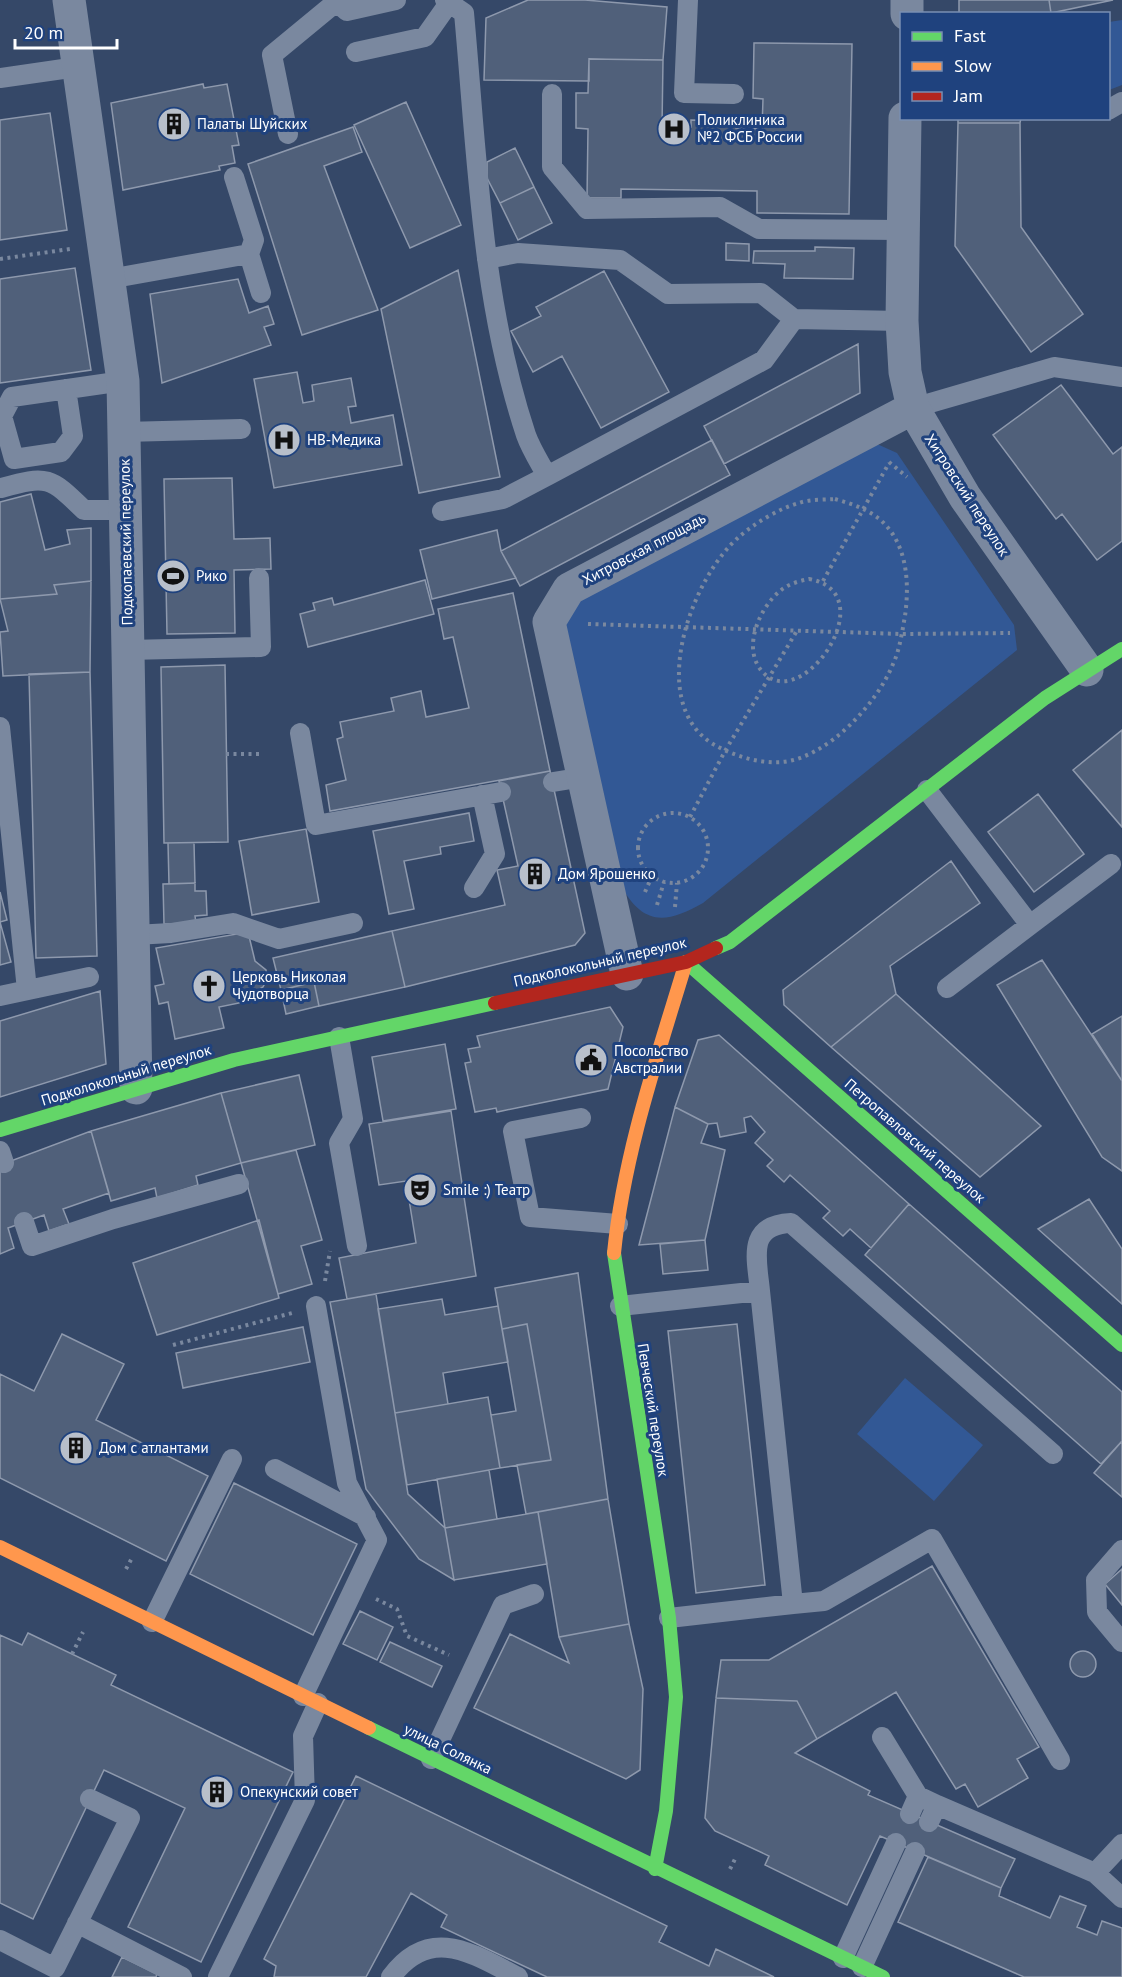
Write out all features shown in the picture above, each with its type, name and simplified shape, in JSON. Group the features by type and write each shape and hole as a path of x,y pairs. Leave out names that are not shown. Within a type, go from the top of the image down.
{"street":[{"name":"Подкопаевский переулок","path":"69,0 123,381 136,1088"},
{"name":"Хитровский переулок","path":"905,120 902,321 905,372 913,408 964,496 1087,670"},
{"name":"Хитровская площадь","path":"549,622 555,607 569,589 913,408"},
{"path":"549,622 568,780 627,974"},
{"name":"Подколокольный переулок","path":"0,1130 234,1060 686,962 730,942 1045,698 1122,649"},
{"name":"Певческий переулок","path":"655,1869 666,1811 676,1724 676,1697 669,1618 614,1256 637,1126 686,962"},
{"name":"Петропавловский переулок","path":"686,962 1122,1345"},
{"name":"улица Солянка","path":"0,1547 655,1869 882,1977"}],"lane":[{"path":"288,134 272,55 335,1 347,11 396,0"},
{"path":"688,0 684,93 734,94"},
{"path":"356,52 425,37 447,2 464,13 487,259 501,336 527,437 547,476"},
{"path":"0,78 77,67"},
{"path":"552,94 552,167 587,209 720,207 759,229 903,230"},
{"path":"234,177 254,240 249,254 261,293"},
{"path":"487,259 518,253 620,260 668,294 761,292 794,319 902,321"},
{"path":"109,279 249,254"},
{"path":"442,512 503,499 764,360 794,319"},
{"path":"913,408 1054,367 1122,377"},
{"path":"66,390 123,381"},
{"path":"124,432 242,429"},
{"path":"2,488 34,479 56,483 84,510 126,510"},
{"path":"128,650 261,647 259,578"},
{"path":"0,727 14,945 27,990"},
{"path":"300,733 316,825 492,793 495,854 474,888"},
{"path":"927,790 1030,925"},
{"path":"947,988 1111,864"},
{"path":"134,935 171,933 233,923 279,939 354,923"},
{"path":"0,996 89,977"},
{"path":"339,1037 353,1119 339,1143 357,1246"},
{"path":"581,1118 513,1131 530,1218 618,1224"},
{"path":"24,1222 32,1246 113,1219 238,1184"},
{"path":"793,1604 756,1249 761,1234 775,1224 791,1223 1053,1454"},
{"path":"620,1306 760,1291"},
{"path":"218,1977 305,1800 303,1736 311,1700 354,1589 377,1540 346,1483 316,1306"},
{"path":"152,1622 232,1459"},
{"path":"275,1469 366,1517"},
{"path":"669,1618 824,1601 932,1539 1060,1760"},
{"path":"1122,1550 1095,1580 1097,1612 1122,1642"},
{"path":"431,1759 503,1605 534,1594"},
{"path":"882,1737 918,1796 933,1813 1095,1873 1122,1898"},
{"path":"910,1814 918,1796"},
{"path":"0,1940 55,1968 130,1818 90,1799"},
{"path":"843,1959 896,1843"},
{"path":"1095,1873 1122,1845"},
{"path":"862,1967 915,1852"},
{"path":"77,1923 172,1975"},
{"path":"391,1977 398,1968 419,1952 441,1947 465,1950 518,1977"}],"path":[{"path":"0,259 70,249"},
{"path":"823,581 890,463"},
{"path":"835,499 864,508 890,529 905,562 908,594 902,634 894,664 877,694 852,724 820,748 783,762 758,761 725,751 702,737 686,713 680,689 684,628 713,565 740,536 799,503 835,499"},
{"path":"809,579 823,581 836,596 840,612 838,630 821,660 808,671 793,679 780,680 768,677 758,664 754,654 756,627 761,614 780,591 795,582 809,579"},
{"path":"549,622 684,628 756,627 902,634 1010,633"},
{"path":"690,817 725,751 798,629"},
{"path":"226,754 260,754"},
{"path":"678,812 702,826 708,841 708,857 700,871 690,879 677,883 664,882 652,876 643,866 638,854 639,841 644,829 652,819 664,813 678,812"},
{"path":"646,890 652,876"},
{"path":"657,905 664,882"},
{"path":"675,907 677,883"},
{"path":"173,1345 316,1306 324,1289 328,1251 357,1246"},
{"path":"126,1569 132,1558"},
{"path":"354,1589 397,1609 407,1636 474,1667"},
{"path":"72,1654 83,1632"},
{"path":"730,1869 735,1859"}],"shaded area":[{"path":"1122,20 1122,85 1110,90 1110,22"},
{"path":"877,444 897,453 1014,625 1017,650 703,903 665,918 645,913 627,896 619,882 563,637 567,614 578,601"},
{"path":"905,1378 983,1445 934,1501 857,1434"}],"building":[{"path":"528,0 585,0 667,7 663,60 589,59 589,81 484,80 486,18"},
{"path":"959,0 1049,0 1051,12 959,12"},
{"path":"1049,0 1113,0 1056,12 1051,12"},
{"name":"Поликлиника №2 ФСБ России","path":"754,43 852,44 849,214 757,213 757,191 621,189 621,198 587,198 588,129 576,128 576,93 588,93 589,59 663,60 662,127 691,127 691,120 736,121 736,128 762,129 763,99 753,98"},
{"name":"Палаты Шуйских","path":"203,84 204,88 227,84 239,145 232,146 235,163 219,166 220,170 123,190 111,103"},
{"path":"406,102 461,225 410,248 354,125"},
{"path":"50,113 67,230 0,240 0,120"},
{"path":"958,120 1021,120 1020,123 958,123"},
{"path":"958,123 1020,123 1021,227 1083,314 1031,352 955,246"},
{"path":"353,127 362,152 324,166 378,310 302,335 248,164"},
{"path":"515,148 534,187 500,203 487,178 487,162"},
{"path":"534,187 552,223 518,240 500,203"},
{"path":"726,243 749,244 749,261 726,260"},
{"path":"815,247 854,248 853,279 784,278 785,264 753,263 754,251 815,251"},
{"path":"75,268 91,370 0,383 0,279"},
{"path":"458,270 500,477 419,493 381,309"},
{"path":"604,271 669,392 601,428 562,356 533,372 511,331 541,316 536,307"},
{"path":"238,279 249,313 268,306 274,324 264,327 271,345 162,383 150,294"},
{"path":"858,344 860,393 724,464 704,426"},
{"path":"297,372 303,403 314,401 312,385 351,378 356,406 348,407 351,423 393,415 402,465 274,488 254,379"},
{"path":"1061,385 1113,454 1122,447 1122,541 1097,560 1062,514 1056,519 993,435"},
{"path":"712,440 730,475 520,586 501,551"},
{"path":"232,478 234,539 270,538 271,569 234,570 235,633 167,634 164,479"},
{"path":"31,494 45,550 70,544 67,530 91,528 91,581 54,585 57,594 0,599 0,502"},
{"path":"497,530 501,551 516,578 432,599 420,550"},
{"path":"425,580 434,614 308,647 300,614 315,610 313,603 332,598 334,605"},
{"path":"91,581 90,672 3,676 0,632 8,631 0,599 57,594 54,585"},
{"path":"513,593 550,771 330,811 326,785 346,780 337,739 343,737 340,722 394,711 391,698 421,691 426,717 469,708 453,637 444,639 438,609"},
{"path":"225,665 228,842 164,843 161,667"},
{"path":"90,672 97,956 36,958 29,674"},
{"path":"1122,730 1122,827 1073,770"},
{"name":"Дом Ярошенко","path":"550,771 585,933 575,945 405,987 392,931 505,905 497,870 518,866 499,781"},
{"path":"1038,794 1084,854 1034,892 988,832"},
{"path":"469,813 474,841 440,847 441,854 404,861 414,909 389,914 373,831"},
{"path":"306,829 319,902 252,915 239,841"},
{"path":"168,843 194,843 195,883 169,884"},
{"path":"951,861 980,903 890,966 896,994 831,1047 784,1005 783,990"},
{"path":"195,883 195,891 206,891 207,915 195,916 196,923 164,924 163,884"},
{"path":"0,892 7,920 0,922"},
{"path":"0,922 11,962 0,965"},
{"path":"392,931 405,987 319,1006 314,982 281,990 273,958"},
{"name":"Церковь Николая Чудотворца","path":"248,932 255,961 266,970 267,979 263,987 256,991 258,999 219,1007 224,1028 175,1039 168,1002 159,1004 155,986 164,984 156,948"},
{"path":"1042,960 1122,1081 1122,1171 1102,1157 997,985"},
{"path":"314,982 319,1006 286,1014 281,990"},
{"path":"100,991 106,1064 0,1097 0,1021"},
{"path":"896,994 1041,1126 980,1177 831,1047"},
{"path":"610,1007 623,1027 608,1089 497,1112 496,1108 475,1112 465,1063 471,1062 468,1049 480,1047 477,1036"},
{"path":"1122,1016 1122,1081 1092,1034"},
{"path":"719,1035 909,1204 871,1248 850,1229 843,1236 823,1218 830,1211 790,1175 784,1182 767,1166 773,1160 755,1143 765,1132 751,1116 744,1118 746,1132 720,1137 717,1123 708,1124 675,1107 698,1040"},
{"path":"445,1044 456,1109 383,1121 372,1057"},
{"path":"299,1075 315,1145 241,1163 221,1093"},
{"path":"221,1093 241,1163 196,1176 198,1185 157,1198 155,1188 111,1201 91,1131"},
{"path":"675,1107 708,1124 701,1143 725,1150 705,1240 639,1245"},
{"path":"451,1111 476,1276 347,1299 339,1258 416,1243 406,1181 379,1185 369,1124"},
{"path":"91,1131 109,1193 63,1209 69,1224 49,1231 44,1215 8,1228 14,1248 0,1254 0,1165"},
{"path":"296,1150 322,1240 301,1246 312,1284 278,1294 241,1163"},
{"path":"1089,1199 1122,1249 1122,1304 1038,1229"},
{"path":"909,1204 1122,1392 1122,1441 1101,1464 865,1255"},
{"path":"259,1220 279,1298 157,1335 133,1263"},
{"path":"705,1240 708,1270 663,1274 660,1244"},
{"path":"578,1273 608,1499 526,1514 517,1465 551,1460 527,1324 502,1329 495,1288"},
{"path":"376,1294 408,1494 445,1528 454,1580 419,1559 366,1489 330,1302"},
{"path":"442,1299 445,1315 498,1306 508,1362 443,1373 448,1404 395,1413 378,1309"},
{"path":"527,1324 551,1460 500,1468 491,1415 516,1411 502,1329"},
{"path":"737,1324 765,1585 696,1593 668,1331"},
{"path":"303,1327 310,1362 183,1388 176,1353"},
{"name":"Дом с атлантами","path":"62,1334 124,1364 96,1420 208,1476 166,1561 0,1478 0,1374 34,1391"},
{"path":"488,1397 500,1468 407,1485 395,1413"},
{"path":"1122,1441 1122,1497 1094,1473"},
{"path":"489,1470 497,1519 445,1528 437,1479"},
{"path":"234,1483 357,1544 313,1635 190,1574"},
{"path":"608,1499 629,1624 559,1637 538,1512"},
{"path":"538,1512 547,1564 454,1580 445,1528"},
{"path":"932,1566 1039,1747 1017,1759 1028,1778 978,1807 965,1784 956,1789 896,1692 817,1739 797,1701 716,1698 721,1660 769,1660"},
{"path":"1122,1569 1122,1605 1105,1584"},
{"path":"360,1611 393,1627 377,1660 343,1644"},
{"path":"629,1624 643,1689 640,1770 626,1779 474,1708 510,1634 569,1663 559,1637"},
{"name":"Опекунский совет","path":"28,1633 116,1675 111,1685 293,1772 201,1962 128,1927 185,1808 104,1770 33,1919 0,1903 0,1635 22,1645"},
{"path":"390,1642 442,1666 432,1687 380,1662"},
{"path":"1083,1651 1092,1655 1096,1664 1092,1673 1083,1677 1074,1673 1070,1664 1074,1655"},
{"path":"716,1698 797,1701 817,1739 795,1753 870,1791 868,1795 1015,1859 1001,1888 880,1836 847,1905 765,1865 769,1856 715,1831 705,1818"},
{"path":"356,1776 667,1926 659,1942 709,1966 716,1949 774,1977 547,1977 441,1927 447,1915 411,1893 366,1977 274,1977 276,1966 264,1959"},
{"path":"928,1857 1001,1888 999,1896 1050,1918 1060,1896 1086,1906 1077,1927 1097,1935 1102,1921 1122,1928 1122,1977 1024,1977 898,1922"},
{"path":"122,1957 157,1974 156,1977 112,1977"}],"traffic: fast":[{"path":"716,948 730,942 1045,698 1122,649"},
{"path":"686,962 1122,1345"},
{"path":"0,1130 234,1060 495,1003"},
{"path":"614,1253 669,1618 676,1697 666,1811 655,1869"},
{"path":"369,1728 883,1977"}],"traffic: slow":[{"path":"614,1253 625,1179 634,1142 686,962"},
{"path":"0,1547 369,1728"}],"traffic: jam":[{"path":"495,1003 686,962 716,948"}],"place":[{"name":"Палаты Шуйских","path":"174,124"},
{"name":"Поликлиника №2 ФСБ России","path":"674,129"},
{"name":"НВ-Медика","path":"284,440"},
{"name":"Рико","path":"173,576"},
{"name":"Дом Ярошенко","path":"535,874"},
{"name":"Церковь Николая Чудотворца","path":"209,986"},
{"name":"Посольство Австралии","path":"591,1060"},
{"name":"Smile :) Театр","path":"420,1190"},
{"name":"Дом с атлантами","path":"76,1448"},
{"name":"Опекунский совет","path":"217,1792"}]}
